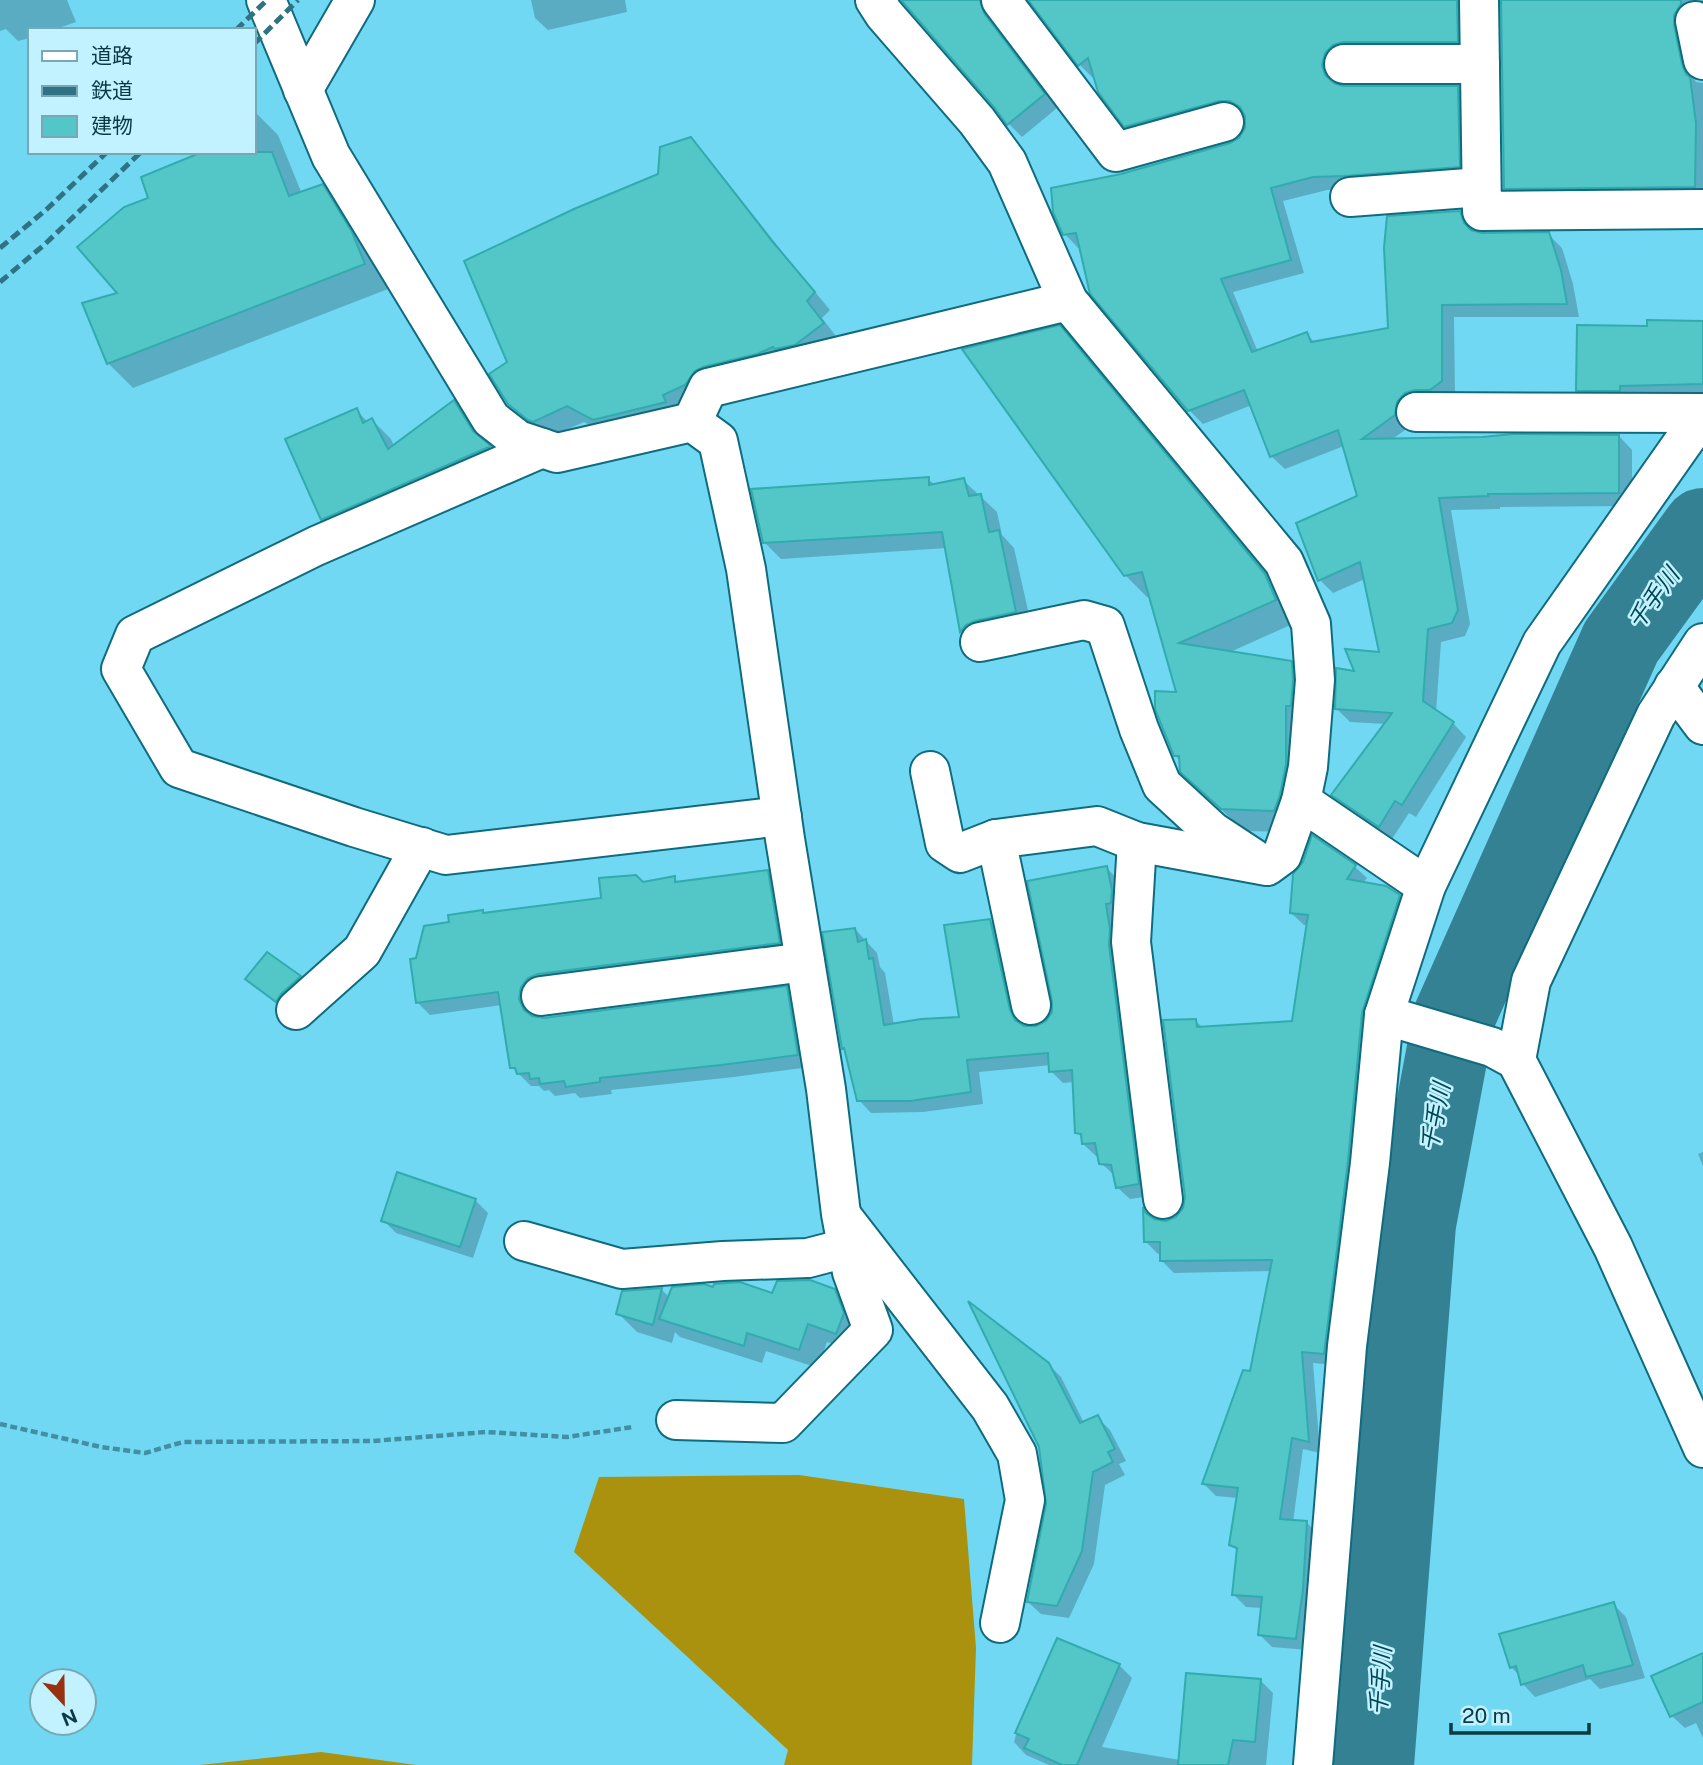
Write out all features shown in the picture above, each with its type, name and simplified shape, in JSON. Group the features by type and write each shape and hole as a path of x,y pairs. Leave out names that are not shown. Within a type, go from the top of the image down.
{"street":[{"path":"266,0 331,156 491,419 519,440 557,453 692,422 718,441 746,569 782,817 826,1089 841,1214 852,1272 873,1330 783,1423 676,1420"},
{"path":"303,90 355,0"},
{"path":"875,0 884,14 977,121 1007,162 1068,301 1284,562 1311,624 1315,680 1308,767 1301,801 1282,855 1266,866 1137,842 1097,826 996,839 960,853 946,843 930,771"},
{"path":"1001,0 1116,152 1224,122"},
{"path":"1479,0 1482,211 1703,209"},
{"path":"1695,21 1703,60"},
{"path":"1344,64 1480,64"},
{"path":"1350,197 1481,187"},
{"path":"692,422 708,388 1068,301"},
{"path":"1416,412 1703,413"},
{"path":"1313,1765 1347,1346 1370,1163 1394,1017 1426,886 1542,643 1703,413"},
{"path":"542,448 316,546 135,635 121,668 179,768 446,855 782,817"},
{"path":"980,642 1084,620 1105,626 1139,729 1162,785 1212,831 1266,866"},
{"path":"1504,1054 1531,981 1656,715 1703,643"},
{"path":"1674,686 1703,725"},
{"path":"1301,801 1426,886"},
{"path":"996,839 1031,1005"},
{"path":"1137,842 1131,942 1163,1199"},
{"path":"296,1010 362,951 422,847"},
{"path":"541,996 805,962"},
{"path":"1394,1017 1504,1054 1613,1247 1703,1448"},
{"path":"841,1214 990,1407 1017,1454 1025,1500 1000,1623"},
{"path":"523,1241 622,1269 808,1258 835,1251 848,1252"}],"path":[{"path":"0,1424 101,1447 145,1453 183,1442 373,1441 486,1432 567,1437 676,1420"}],"shaded area":[{"path":"799,1475 964,1499 976,1648 972,1765 784,1765 788,1750 574,1552 599,1477"},
{"path":"321,1752 416,1765 200,1765"}],"building":[{"path":"901,0 980,0 984,13 1045,94 1007,125"},
{"path":"1028,0 1457,0 1458,42 1343,42 1333,45 1325,53 1322,65 1325,75 1334,83 1343,86 1458,86 1460,167 1313,177 1271,188 1291,260 1221,279 1252,352 1307,332 1311,342 1388,328 1384,248 1387,216 1460,211 1464,223 1471,230 1482,233 1549,232 1561,270 1567,304 1442,305 1442,381 1430,390 1405,393 1397,402 1395,415 1362,439 1513,434 1619,435 1619,493 1488,494 1439,498 1458,610 1452,623 1428,629 1423,701 1454,722 1402,805 1395,801 1379,827 1331,795 1392,713 1335,709 1336,668 1354,671 1345,649 1379,652 1360,562 1318,581 1296,523 1357,496 1338,430 1270,457 1244,390 1188,411 1090,294 1076,233 1063,235 1053,212 1051,188 1121,174 1230,143 1239,138 1245,128 1245,116 1240,107 1230,101 1219,101 1124,127 1098,92 1088,58 1078,66"},
{"path":"1501,0 1681,0 1674,15 1674,25 1682,64 1690,77 1696,123 1695,187 1504,189"},
{"path":"691,137 815,292 807,301 824,323 795,345 775,349 773,347 695,371 685,385 663,395 666,402 593,420 567,406 533,422 528,420 508,404 489,374 507,362 464,261 574,209 658,174 660,147"},
{"path":"272,152 289,196 323,184 352,232 365,264 107,364 82,303 117,293 77,247 124,207 148,198 141,177 197,154"},
{"path":"1647,320 1703,321 1703,384 1620,386 1620,391 1576,391 1577,325 1647,326"},
{"path":"1060,325 1265,574 1276,600 1179,643 1292,661 1291,706 1286,706 1286,764 1274,811 1221,809 1180,772 1179,756 1174,756 1155,709 1155,691 1176,692 1142,572 1124,576 962,349"},
{"path":"454,400 473,431 491,446 321,520 285,439 357,408 363,423 372,418 388,449"},
{"path":"929,477 929,485 964,478 969,496 981,494 989,532 999,530 1016,612 975,621 960,632 942,532 763,543 751,489"},
{"path":"1312,835 1356,865 1347,879 1386,886 1400,895 1362,1013 1348,1161 1324,1354 1302,1352 1309,1442 1292,1438 1280,1519 1307,1521 1303,1590 1296,1639 1258,1635 1262,1597 1232,1595 1237,1548 1229,1545 1238,1488 1202,1484 1243,1370 1250,1371 1272,1260 1160,1261 1160,1242 1144,1242 1143,1207 1154,1219 1166,1221 1176,1217 1183,1208 1185,1197 1163,1020 1196,1019 1197,1027 1292,1021 1308,915 1290,913 1293,874 1303,862"},
{"path":"1107,866 1112,890 1111,903 1106,904 1110,929 1109,945 1139,1184 1116,1188 1111,1165 1099,1164 1095,1143 1082,1144 1081,1134 1075,1133 1072,1070 1049,1072 1048,1053 967,1060 971,1092 910,1101 857,1101 844,1048 842,1049 822,932 855,928 858,942 866,939 869,959 873,958 884,1025 959,1017 944,925 990,919 1010,1010 1015,1020 1024,1026 1036,1026 1046,1021 1052,1012 1052,1001 1027,881"},
{"path":"768,870 780,943 538,974 528,978 521,987 519,999 524,1010 532,1016 544,1018 787,986 798,1055 600,1078 600,1082 566,1087 564,1081 540,1084 539,1078 530,1079 529,1073 517,1074 515,1068 510,1068 498,992 416,1003 410,959 416,958 424,926 449,922 448,915 601,898 599,878 636,875 643,882 675,876 675,882"},
{"path":"267,952 301,976 276,1002 245,979"},
{"path":"397,1172 476,1199 460,1247 381,1221"},
{"path":"810,1280 835,1289 844,1313 836,1334 808,1324 799,1350 747,1333 744,1346 659,1319 672,1287 704,1284 713,1287 714,1284 740,1282 772,1293 777,1281"},
{"path":"662,1288 653,1325 616,1314 622,1291"},
{"path":"968,1301 1049,1363 1080,1423 1098,1415 1115,1449 1108,1452 1113,1462 1093,1472 1082,1551 1057,1606 1027,1602 1046,1504 1039,1447"},
{"path":"1614,1602 1633,1665 1586,1677 1583,1665 1521,1685 1516,1666 1510,1668 1499,1634"},
{"path":"1057,1638 1120,1664 1077,1765 1062,1765 1024,1748 1029,1739 1015,1733"},
{"path":"1703,1653 1703,1702 1670,1717 1651,1676"},
{"path":"1186,1673 1261,1679 1255,1742 1233,1740 1228,1765 1178,1765"}],"waterway":[{"name":"千手川","path":"1373,1765 1415,1224 1454,1017 1621,642 1703,529"}],"railway":[{"path":"238,28 267,0"},
{"path":"256,42 298,0"},
{"path":"0,248 47,209 105,154"},
{"path":"0,282 44,245 139,154"}]}
